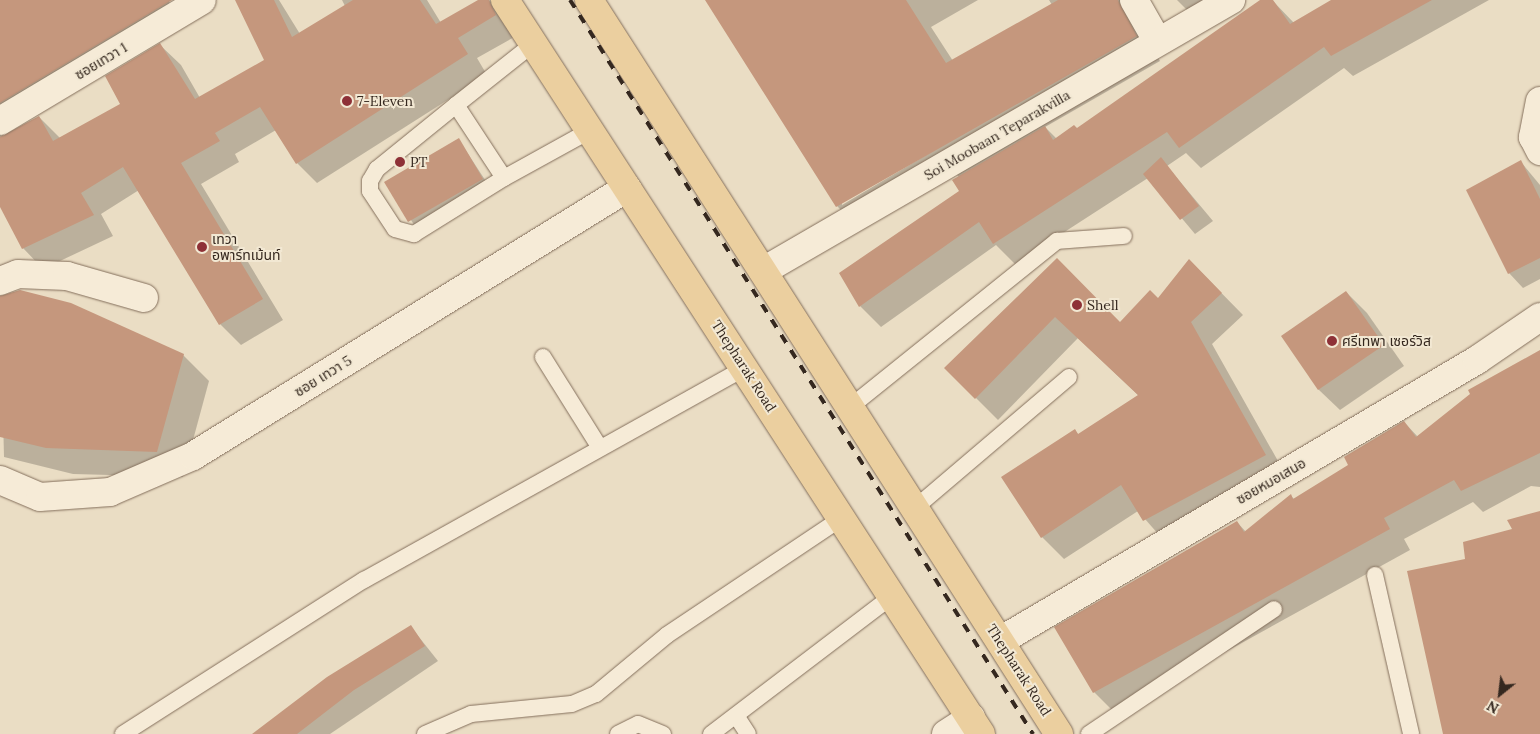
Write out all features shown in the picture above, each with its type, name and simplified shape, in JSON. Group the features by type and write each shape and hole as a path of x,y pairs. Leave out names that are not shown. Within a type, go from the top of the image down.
{"main road":[{"name":"Thepharak Road","path":"505,0 976,726"},
{"name":"Thepharak Road","path":"590,0 1059,734"}],"street":[{"name":"ซอยเทวา 1","path":"0,121 202,0"},
{"path":"1134,0 1158,42"},
{"name":"Soi Moobaan Teparakvilla","path":"763,271 1231,0"},
{"path":"1540,101 1533,137 1540,151"},
{"name":"ซอย เทวา 5","path":"0,480 40,497 110,492 193,456 627,188"},
{"path":"0,281 18,274 67,276 144,298"},
{"name":"ซอยหมอเสนอ","path":"1000,641 1477,360 1540,318"},
{"path":"946,734 976,726"}],"lane":[{"path":"533,44 377,169 370,181 370,191 395,229 414,234 504,178 589,131"},
{"path":"456,105 504,178"},
{"path":"849,408 1057,241 1124,236"},
{"path":"543,356 600,448"},
{"path":"123,734 364,580 745,368"},
{"path":"915,508 1069,377"},
{"path":"425,734 472,714 572,704 596,694 666,635 842,518"},
{"path":"1375,575 1411,734"},
{"path":"711,734 738,717 892,596"},
{"path":"1089,734 1274,609"},
{"path":"738,717 748,734"},
{"path":"618,734 638,724 663,734"}],"building":[{"path":"0,0 172,0 0,103"},
{"path":"235,0 274,0 292,37 353,0 420,0 436,24 478,0 489,0 496,15 458,38 468,54 296,164 260,107 215,133 220,141 181,163 263,299 219,325 123,167 81,193 94,215 22,249 0,207 0,137 39,116 53,141 120,104 105,76 160,43 195,99 264,60"},
{"path":"705,0 906,0 946,63 1058,0 1118,0 1137,36 836,207"},
{"path":"1260,0 1273,0 1290,24 1331,0 1432,0 1331,56 1324,47 1179,148 1167,132 993,244 979,222 859,307 839,273 959,191 952,180 1045,126 1053,140 1074,125 1077,128"},
{"path":"459,138 483,179 408,222 384,182"},
{"path":"1161,157 1199,206 1180,220 1143,174"},
{"path":"1521,160 1540,199 1540,258 1508,274 1466,190"},
{"path":"1057,258 1120,322 1150,290 1158,298 1189,259 1222,293 1191,322 1266,455 1143,521 1121,485 1041,538 1001,477 1075,429 1078,434 1138,395 1055,317 975,399 944,368"},
{"path":"20,290 71,303 184,354 157,452 46,448 0,437 0,296"},
{"name":"ศรีเทพา เซอร์วิส","path":"1346,291 1384,345 1318,390 1281,336"},
{"path":"1540,350 1540,453 1461,491 1454,480 1384,518 1390,529 1093,693 1054,627 1237,521 1244,532 1291,494 1293,499 1348,465 1344,457 1404,421 1416,437 1470,394 1468,390"},
{"path":"1540,511 1540,734 1443,734 1407,571 1465,559 1463,542 1512,529 1507,520"},
{"path":"411,625 425,646 354,690 297,734 252,734 327,677"}],"railway":[{"path":"570,0 1033,734"}],"place":[{"name":"7-Eleven","path":"347,101"},
{"name":"PT","path":"400,162"},
{"name":"เทวา อพาร์ทเม้นท์","path":"202,247"},
{"name":"Shell","path":"1077,305"},
{"name":"ศรีเทพา เซอร์วิส","path":"1332,341"}]}
